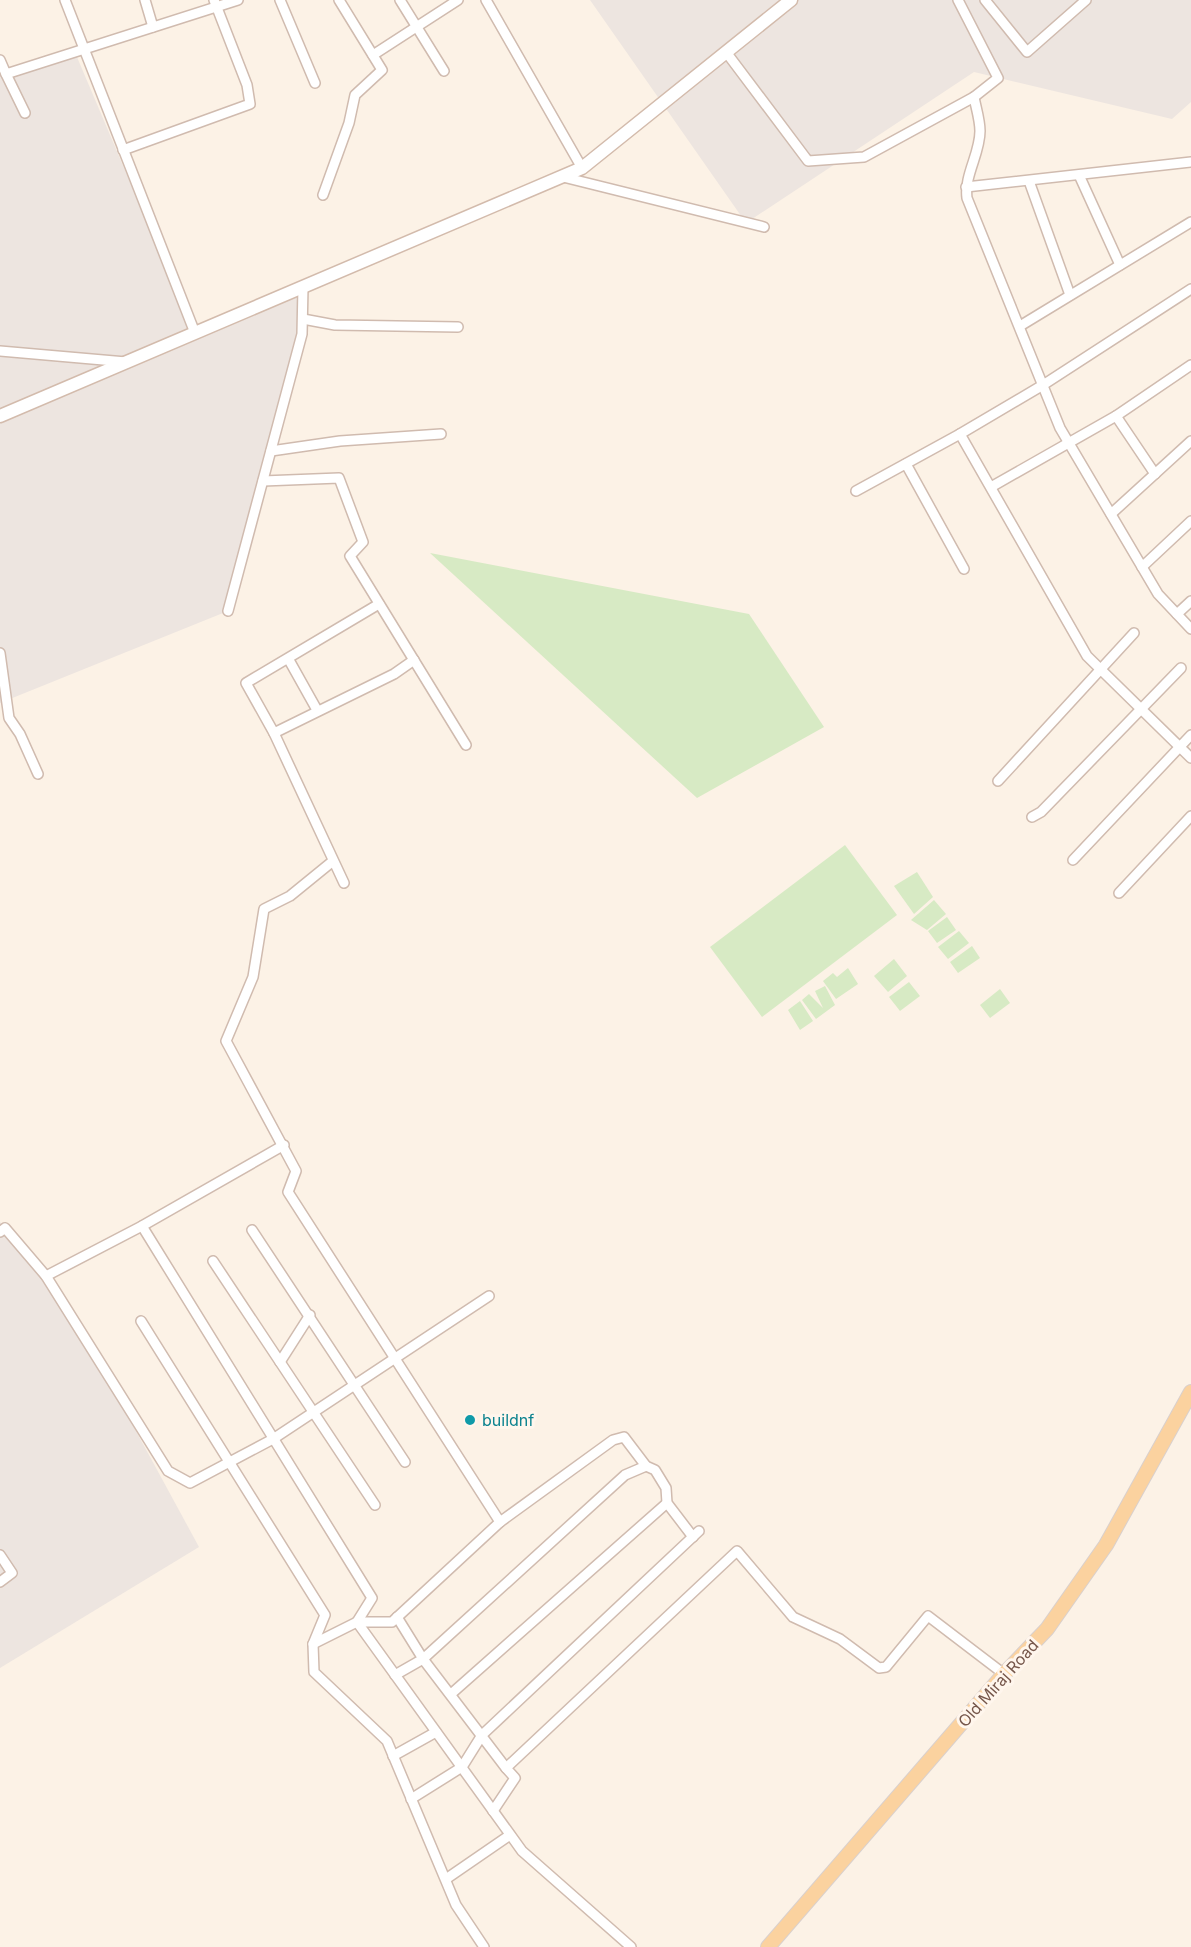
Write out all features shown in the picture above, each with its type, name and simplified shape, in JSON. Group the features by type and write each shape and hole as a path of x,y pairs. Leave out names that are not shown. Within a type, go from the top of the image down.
{"main road":[{"path":"0,416 582,168 791,0"},
{"name":"Old Miraj Road","path":"768,1947 1004,1674 1047,1629 1107,1545 1191,1392"}],"street":[{"path":"65,0 195,333"},
{"path":"145,0 153,27"},
{"path":"6,74 153,27 215,3 238,0"},
{"path":"280,0 315,83"},
{"path":"323,195 349,123 355,95 382,70 339,0"},
{"path":"400,0 444,71"},
{"path":"373,55 458,0"},
{"path":"486,0 582,168"},
{"path":"726,52 808,161 864,157 975,97 998,78 958,0"},
{"path":"986,0 1027,52 1086,0"},
{"path":"123,150 250,105 247,85 215,3"},
{"path":"0,60 25,114"},
{"path":"975,97 980,131 976,156 966,187 967,198 1060,428 1158,594 1191,629"},
{"path":"966,187 1191,162"},
{"path":"1079,175 1120,265"},
{"path":"563,177 764,227"},
{"path":"1029,181 1070,295"},
{"path":"1020,326 1191,222"},
{"path":"228,611 302,334 303,287"},
{"path":"856,491 1043,385 1191,289"},
{"path":"303,319 335,325 458,327"},
{"path":"0,351 128,362"},
{"path":"991,487 1116,416 1191,365"},
{"path":"1116,416 1155,474"},
{"path":"271,451 340,441 441,434"},
{"path":"960,434 1087,656 1191,758"},
{"path":"1111,514 1191,441"},
{"path":"906,464 964,569"},
{"path":"263,481 339,478 363,542 350,556 466,745"},
{"path":"1142,567 1191,521"},
{"path":"1177,614 1191,601"},
{"path":"344,883 274,733 246,683 289,660 379,604"},
{"path":"998,781 1134,633"},
{"path":"0,653 9,718 20,734 38,774"},
{"path":"289,660 317,710"},
{"path":"274,733 394,674 414,660"},
{"path":"1032,817 1041,812 1181,668"},
{"path":"1073,860 1191,735"},
{"path":"1119,893 1191,816"},
{"path":"333,861 291,896 264,909 254,977 226,1041 296,1171 288,1192 500,1522"},
{"path":"46,1276 142,1226 284,1145"},
{"path":"142,1226 372,1598 357,1622"},
{"path":"2,1227 46,1276 168,1471 190,1483 273,1439 489,1296"},
{"path":"252,1230 405,1462"},
{"path":"213,1261 375,1505"},
{"path":"280,1362 310,1315"},
{"path":"141,1321 325,1615 313,1644 314,1672 387,1741 456,1905 484,1947"},
{"path":"313,1644 357,1622 392,1622 500,1522 613,1440 624,1437 646,1466 655,1470 666,1488 667,1503 696,1534 482,1735 462,1767 411,1798"},
{"path":"395,1675 423,1659 625,1475 646,1466"},
{"path":"451,1694 667,1503"},
{"path":"506,1768 737,1551 793,1617 840,1639 879,1668 886,1667 928,1616 1004,1674"},
{"path":"0,1555 12,1574 0,1582"},
{"path":"397,1617 423,1659 515,1778 493,1811"},
{"path":"357,1622 522,1851 630,1947"},
{"path":"393,1756 436,1732"},
{"path":"446,1879 510,1835"}],"shaded area":[{"path":"590,0 1191,0 1191,102 1172,119 974,72 746,223"},
{"path":"74,50 194,333 303,287 302,334 228,611 0,703 0,74"},
{"path":"0,1222 81,1330 199,1547 0,1668"}],"green space":[{"path":"430,553 749,614 824,727 697,798"},
{"path":"845,845 897,915 762,1017 710,947"},
{"path":"917,872 933,897 914,914 894,886"},
{"path":"934,900 946,914 927,930 911,920"},
{"path":"947,917 956,930 937,943 928,931"},
{"path":"959,931 969,943 948,959 938,947"},
{"path":"972,946 980,958 958,973 950,962"},
{"path":"894,959 907,976 888,992 874,976"},
{"path":"848,968 858,984 836,999 823,981 833,973 837,977"},
{"path":"909,982 920,996 900,1011 889,997"},
{"path":"825,986 835,1005 816,1019 802,1000 809,994 823,1008 815,991"},
{"path":"1000,989 1010,1003 990,1018 980,1005"},
{"path":"800,1001 813,1021 800,1030 788,1010"}],"place":[{"name":"buildnf","path":"470,1420"}]}
